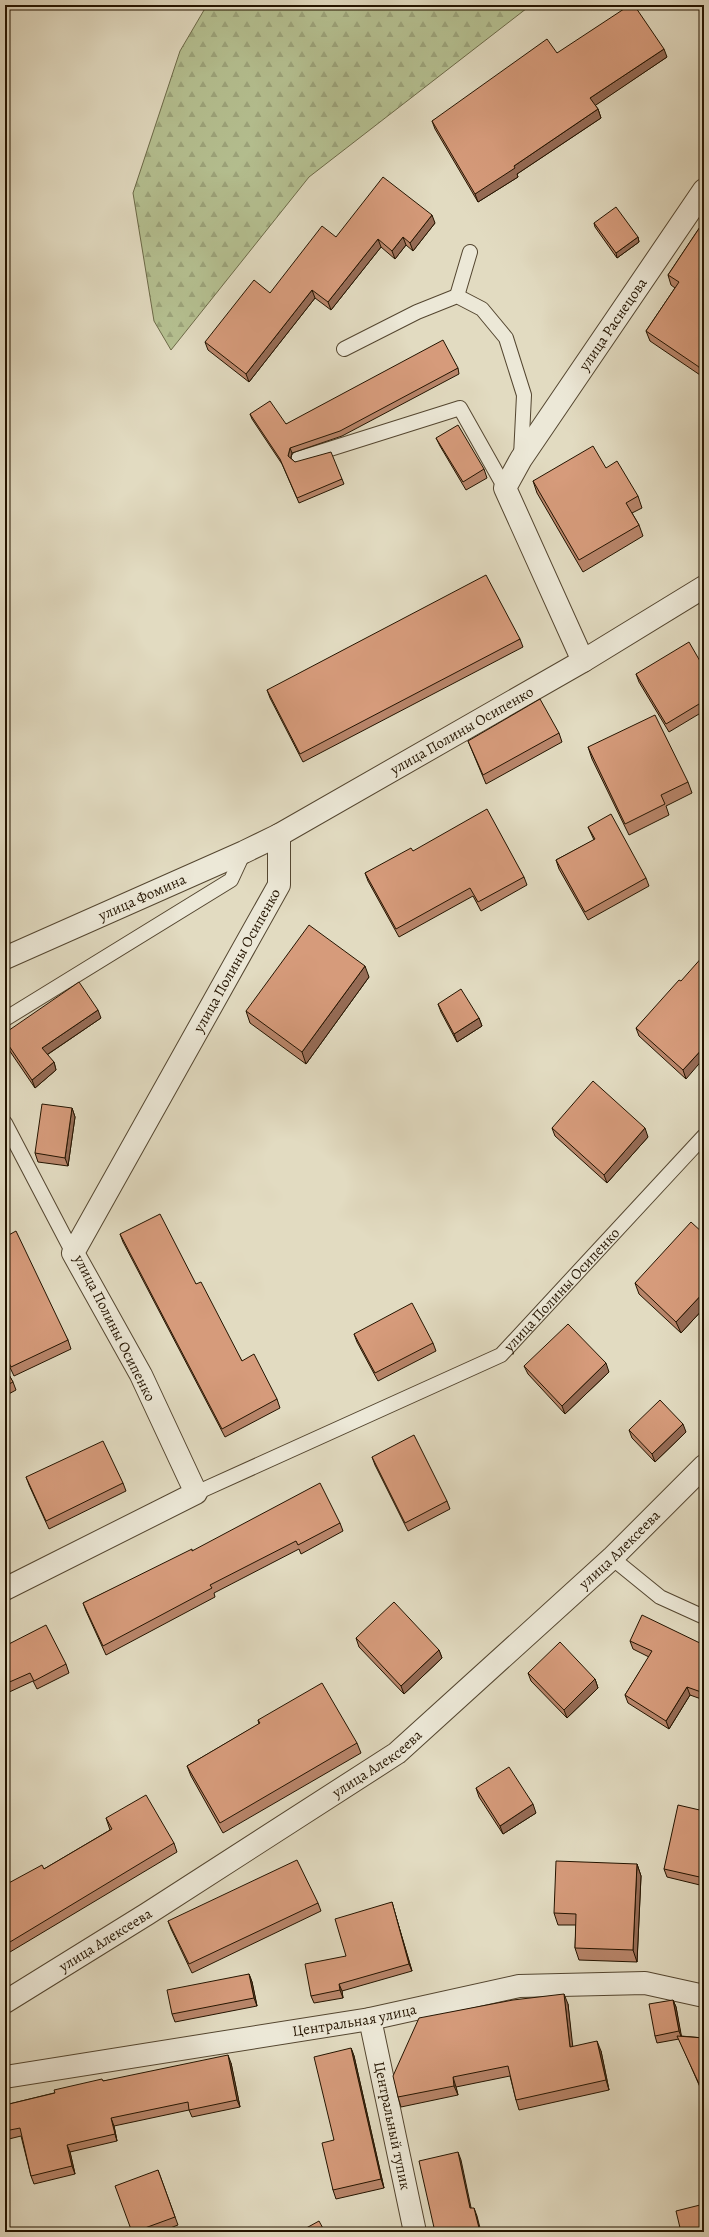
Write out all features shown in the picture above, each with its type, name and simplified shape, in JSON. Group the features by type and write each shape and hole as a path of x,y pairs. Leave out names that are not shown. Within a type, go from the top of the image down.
{"street":[{"name":"улица Раснецова","path":"505,488 521,459 704,190"},
{"path":"505,488 583,661"},
{"name":"улица Полины Осипенко","path":"5,1589 196,1493 141,1375 73,1253 279,885 279,835 583,661 704,587"},
{"name":"улица Фомина","path":"5,958 279,835"},
{"name":"улица Алексеева","path":"5,2002 147,1914 397,1753 612,1558 704,1466"},
{"name":"Центральная улица","path":"5,2077 370,2019 519,1986 645,1983 704,1996"},
{"name":"Центральный тупик","path":"370,2019 415,2232"}],"lane":[{"path":"344,349 417,312 457,296 470,252"},
{"name":"улица Раснецова","path":"457,296 482,309 506,338 524,395 521,459"},
{"path":"298,459 460,408 505,488"},
{"path":"5,1019 231,880 244,852"},
{"path":"5,1123 73,1253"},
{"name":"улица Полины Осипенко","path":"196,1493 501,1355 704,1136"},
{"path":"612,1558 660,1597 704,1617"}],"green space":[{"path":"207,5 531,5 309,177 171,350 154,321 133,193 180,51"}],"building":[{"path":"630,5 634,5 664,49 590,98 598,109 514,166 515,168 475,194 432,121 547,39 557,53"},
{"path":"383,177 432,215 410,243 403,237 392,251 378,239 328,302 312,290 246,374 205,342 254,280 270,293 322,226 336,237"},
{"path":"616,207 638,237 616,253 594,223"},
{"path":"704,221 704,359 699,367 646,331 679,282 668,275"},
{"path":"443,340 458,368 340,431 290,448 288,456 295,462 331,452 342,479 297,498 280,459 250,414 270,401 286,424"},
{"path":"458,425 484,469 463,482 436,438"},
{"path":"593,446 606,468 617,461 638,496 626,503 639,525 579,560 533,481"},
{"path":"486,575 520,639 300,754 267,690"},
{"path":"689,642 704,668 704,701 666,724 636,674"},
{"path":"540,699 559,733 483,775 468,741"},
{"path":"655,715 688,782 661,795 665,804 625,824 588,747"},
{"path":"487,809 524,877 478,902 470,888 396,929 365,873 411,848 413,851"},
{"path":"611,814 646,878 585,912 556,860 595,839 588,827"},
{"path":"309,925 365,966 302,1052 246,1011"},
{"path":"704,955 704,1047 683,1070 636,1028 679,980 681,981"},
{"path":"79,982 98,1010 42,1048 54,1062 32,1080 5,1040 5,1033"},
{"path":"461,989 479,1018 454,1034 438,1004"},
{"path":"593,1081 645,1128 604,1175 552,1128"},
{"path":"42,1104 72,1108 65,1158 35,1153"},
{"path":"160,1214 196,1284 201,1282 242,1361 254,1354 277,1399 222,1429 120,1234"},
{"path":"691,1222 704,1234 704,1292 676,1322 635,1283"},
{"path":"16,1231 68,1340 11,1367 5,1355 5,1237"},
{"path":"412,1303 433,1343 375,1373 354,1334"},
{"path":"568,1324 606,1363 562,1406 524,1366"},
{"path":"5,1368 13,1382 5,1386"},
{"path":"660,1400 683,1424 652,1454 629,1430"},
{"path":"414,1435 447,1501 405,1523 372,1457"},
{"path":"103,1441 123,1483 46,1521 26,1477"},
{"path":"320,1483 340,1523 298,1545 296,1541 210,1585 212,1588 103,1646 83,1603 192,1549 192,1551"},
{"path":"394,1602 439,1650 401,1686 356,1638"},
{"path":"642,1615 704,1645 704,1693 687,1687 666,1721 625,1695 652,1651 630,1641"},
{"path":"46,1625 66,1664 34,1681 30,1673 5,1684 5,1646"},
{"path":"560,1642 595,1679 564,1710 528,1673"},
{"path":"322,1683 357,1743 220,1823 187,1766 260,1723 258,1720"},
{"path":"509,1767 533,1804 500,1826 476,1788"},
{"path":"146,1795 174,1843 5,1945 5,1885 42,1865 44,1869 112,1829 106,1818"},
{"path":"678,1805 704,1811 704,1878 664,1869"},
{"path":"297,1860 318,1903 189,1964 168,1921"},
{"path":"556,1861 637,1864 633,1950 575,1948 576,1914 554,1913"},
{"path":"392,1902 409,1964 339,1984 340,1990 311,1996 305,1964 346,1956 335,1919"},
{"path":"249,1974 254,1998 172,2014 167,1990"},
{"path":"564,1994 570,2047 597,2041 606,2080 516,2100 508,2066 453,2077 454,2086 398,2097 393,2076 419,2018 513,2000"},
{"path":"673,2000 679,2031 655,2036 649,2004"},
{"path":"677,2036 704,2038 704,2086 700,2086"},
{"path":"351,2048 381,2179 333,2190 322,2143 334,2140 314,2057"},
{"path":"228,2055 237,2100 189,2110 188,2102 111,2118 115,2134 67,2145 72,2166 31,2176 20,2128 5,2131 5,2105 55,2093 54,2090 102,2079 103,2081"},
{"path":"458,2152 470,2208 474,2208 480,2232 435,2232 419,2161"},
{"path":"158,2170 175,2217 132,2232 115,2186"},
{"path":"704,2204 704,2232 681,2232 676,2211"},
{"path":"319,2221 325,2232 299,2232"}]}
